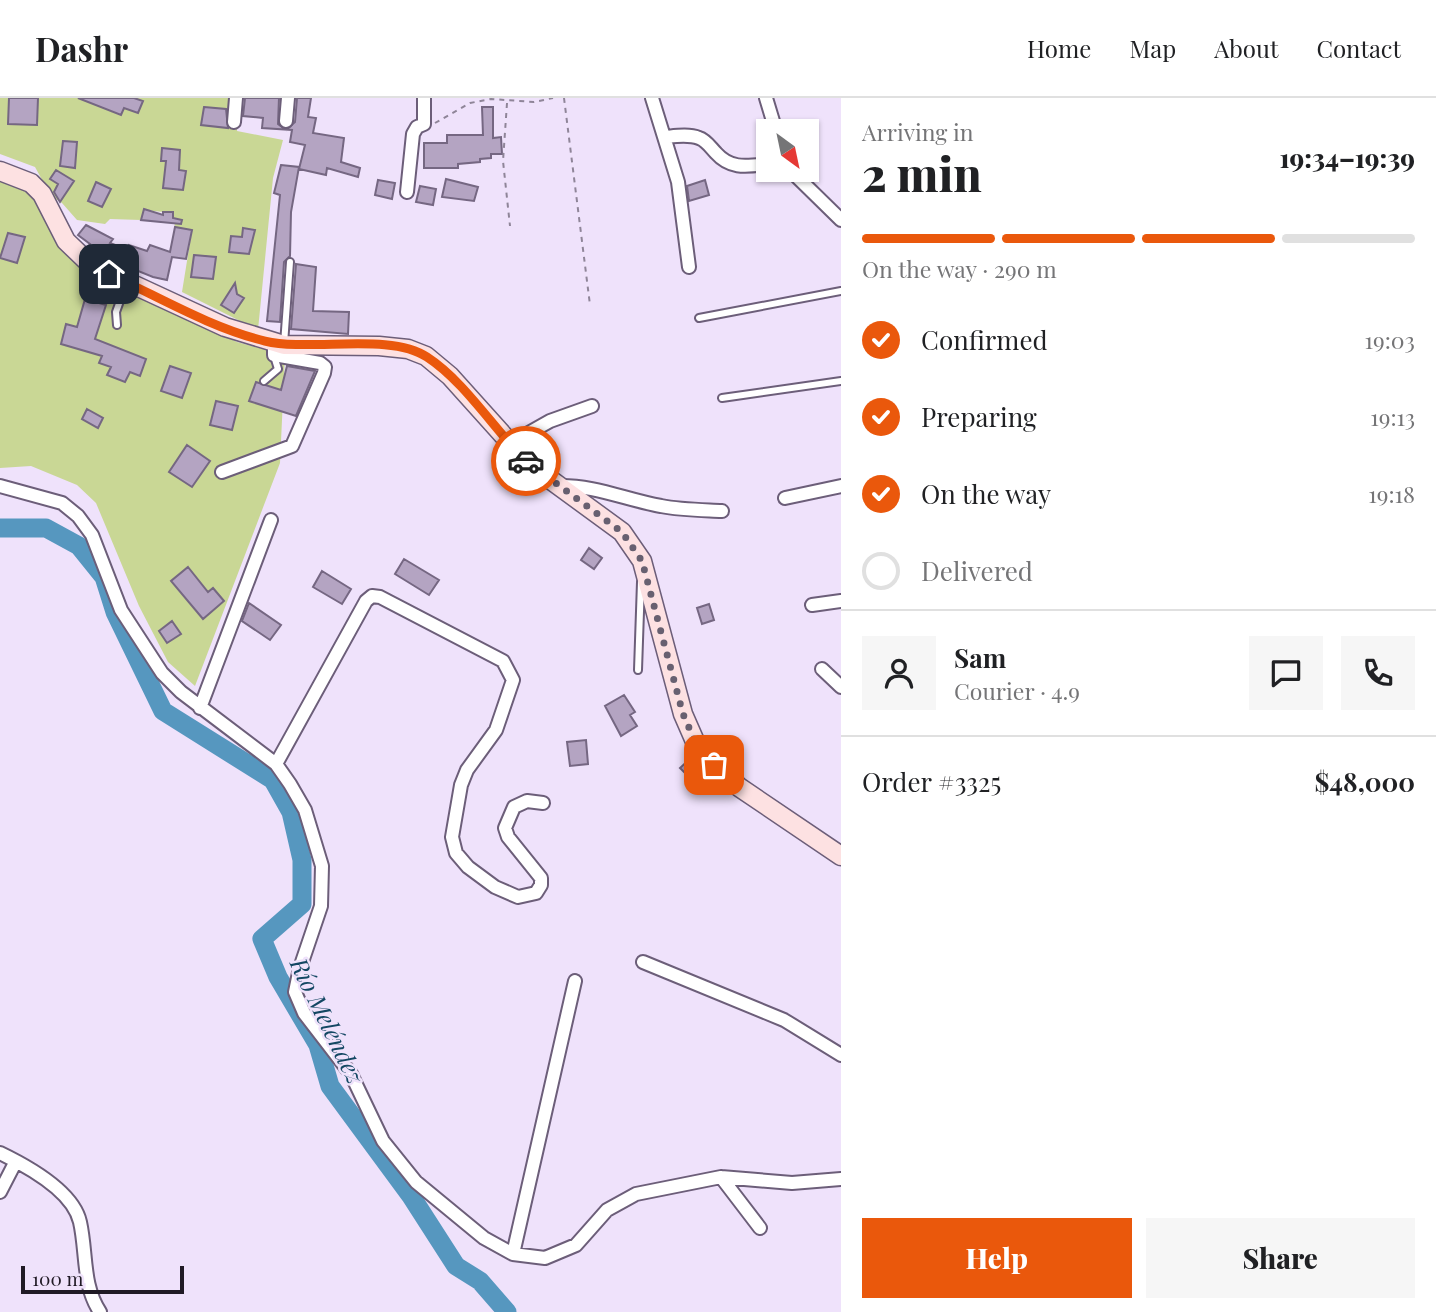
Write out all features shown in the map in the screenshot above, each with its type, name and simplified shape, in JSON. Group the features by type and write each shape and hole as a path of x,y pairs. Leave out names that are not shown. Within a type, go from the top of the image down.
{"street":[{"path":"234,122 236,98"},
{"path":"286,121 288,98"},
{"path":"407,192 413,134 417,127 425,124 424,98"},
{"path":"652,98 678,182 689,267"},
{"path":"766,98 772,119"},
{"path":"665,137 691,136 702,139 720,159 734,166 756,166"},
{"path":"0,171 31,183 42,194 66,241 91,265 225,327 325,367 297,439 288,449 222,472"},
{"path":"802,182 841,220"},
{"path":"277,347 379,346 408,349 426,356 450,376 509,443 557,486 622,532 635,547 644,570 683,714 697,746 738,787 841,856"},
{"path":"509,443 550,421 592,406"},
{"path":"0,486 62,503 78,516 92,535 121,610 162,673 200,708 276,764 305,810 322,866 321,906 295,992 304,1013 351,1074 383,1141 416,1182 484,1238 513,1254 545,1258 561,1254 576,1245 607,1210 636,1194 720,1177 792,1183 841,1180"},
{"path":"557,486 615,492 661,506 722,512"},
{"path":"785,498 841,486"},
{"path":"200,708 271,520"},
{"path":"276,764 366,601 372,596 380,597 503,661 513,680 496,730 461,785 452,837 456,853 468,867 495,887 519,897 536,893 541,885 541,877 508,837 505,828 514,807 527,801 543,803"},
{"path":"811,604 841,601"},
{"path":"822,669 841,687"},
{"path":"643,962 784,1020 841,1055"},
{"path":"513,1254 575,981"},
{"path":"0,1153 16,1161 67,1198 80,1220 87,1279 100,1312"},
{"path":"0,1192 16,1161"},
{"path":"720,1177 760,1228"}],"lane":[{"path":"264,381 278,369 277,347 290,262"},
{"path":"117,325 116,312 127,282"},
{"path":"699,318 841,291"},
{"path":"722,398 841,381"},
{"path":"638,670 640,588 644,570"}],"path":[{"path":"425,124 443,119 470,103 491,99 534,102 553,98"},
{"path":"564,98 590,305"},
{"path":"507,102 503,161 510,226"}],"green space":[{"path":"0,98 239,98 237,131 283,140 273,178 258,330 182,292 192,230 175,227 173,213 144,210 141,220 110,219 105,224 77,220 62,203 51,196 35,167 0,154"},
{"path":"0,179 32,195 120,285 237,342 285,355 280,463 195,686 168,662 139,606 96,503 77,485 31,466 0,468"}],"building":[{"path":"9,98 38,98 37,125 8,124"},
{"path":"78,98 134,98 143,101 138,113 124,108 121,115"},
{"path":"245,98 279,98 278,124 285,130 262,128 263,118 243,116"},
{"path":"297,98 311,98 308,117 316,118 313,133 344,138 341,162 360,168 358,177 327,168 326,175 299,169 305,145 290,142 292,130 286,130 295,122"},
{"path":"204,107 226,109 228,128 201,125"},
{"path":"482,107 493,107 493,138 501,137 502,154 491,154 491,158 480,159 480,162 458,164 458,168 424,168 424,143 447,143 447,135 483,135"},
{"path":"63,141 77,142 75,168 60,166"},
{"path":"162,148 180,150 179,170 186,171 183,190 163,188 166,161 161,161"},
{"path":"281,165 299,167 291,212 290,256 284,262 280,322 267,321 280,195 274,193"},
{"path":"56,170 74,181 60,202 54,192 58,184 50,179"},
{"path":"446,179 478,187 474,201 442,197"},
{"path":"378,180 395,183 392,199 375,195"},
{"path":"705,180 709,195 689,201 687,186"},
{"path":"96,182 111,189 102,207 88,201"},
{"path":"420,186 436,189 433,205 416,202"},
{"path":"144,209 163,215 163,212 173,212 173,218 182,220 181,224 141,220"},
{"path":"86,225 113,239 110,243 128,250 129,245 147,251 150,245 170,252 175,227 192,230 186,259 172,257 167,280 96,254 88,247 90,244 78,235"},
{"path":"243,228 255,230 249,254 229,252 231,236 242,237"},
{"path":"8,233 25,237 17,263 0,258"},
{"path":"194,255 216,257 213,279 191,277"},
{"path":"296,264 316,267 313,311 349,312 348,334 291,329"},
{"path":"235,283 237,294 244,298 234,313 221,305"},
{"path":"85,299 106,305 95,339 146,359 140,376 130,372 125,382 107,375 111,367 99,363 102,356 61,344 66,324 77,327"},
{"path":"170,366 191,373 182,398 161,391"},
{"path":"287,366 315,371 296,416 249,401 256,382 281,390"},
{"path":"216,401 238,406 232,430 210,425"},
{"path":"87,409 103,418 98,428 82,419"},
{"path":"187,445 210,461 192,487 169,472"},
{"path":"589,548 602,558 594,569 581,560"},
{"path":"404,559 439,580 429,595 395,574"},
{"path":"188,567 208,592 213,588 224,601 203,619 171,581"},
{"path":"322,571 351,589 342,604 313,587"},
{"path":"249,603 281,625 270,640 242,621"},
{"path":"709,604 714,620 702,624 697,608"},
{"path":"172,621 181,634 167,643 159,631"},
{"path":"624,695 635,712 630,715 637,726 621,736 605,706"},
{"path":"586,740 588,764 570,766 567,742"},
{"path":"692,757 714,779 703,787 695,776 691,779 680,768"}],"waterway":[{"name":"Río Meléndez","path":"0,528 46,528 79,546 104,577 115,612 163,711 273,780 291,812 302,860 302,904 262,939 278,977 318,1045 330,1086 411,1196 456,1266 480,1281 507,1312"}],"way so far":[{"path":"526,461 622,532 635,547 642,561 683,714 697,746 714,765"}],"route":[{"path":"109,274 225,327 264,341 284,345 379,346 408,349 426,356 450,376 526,461"}]}
